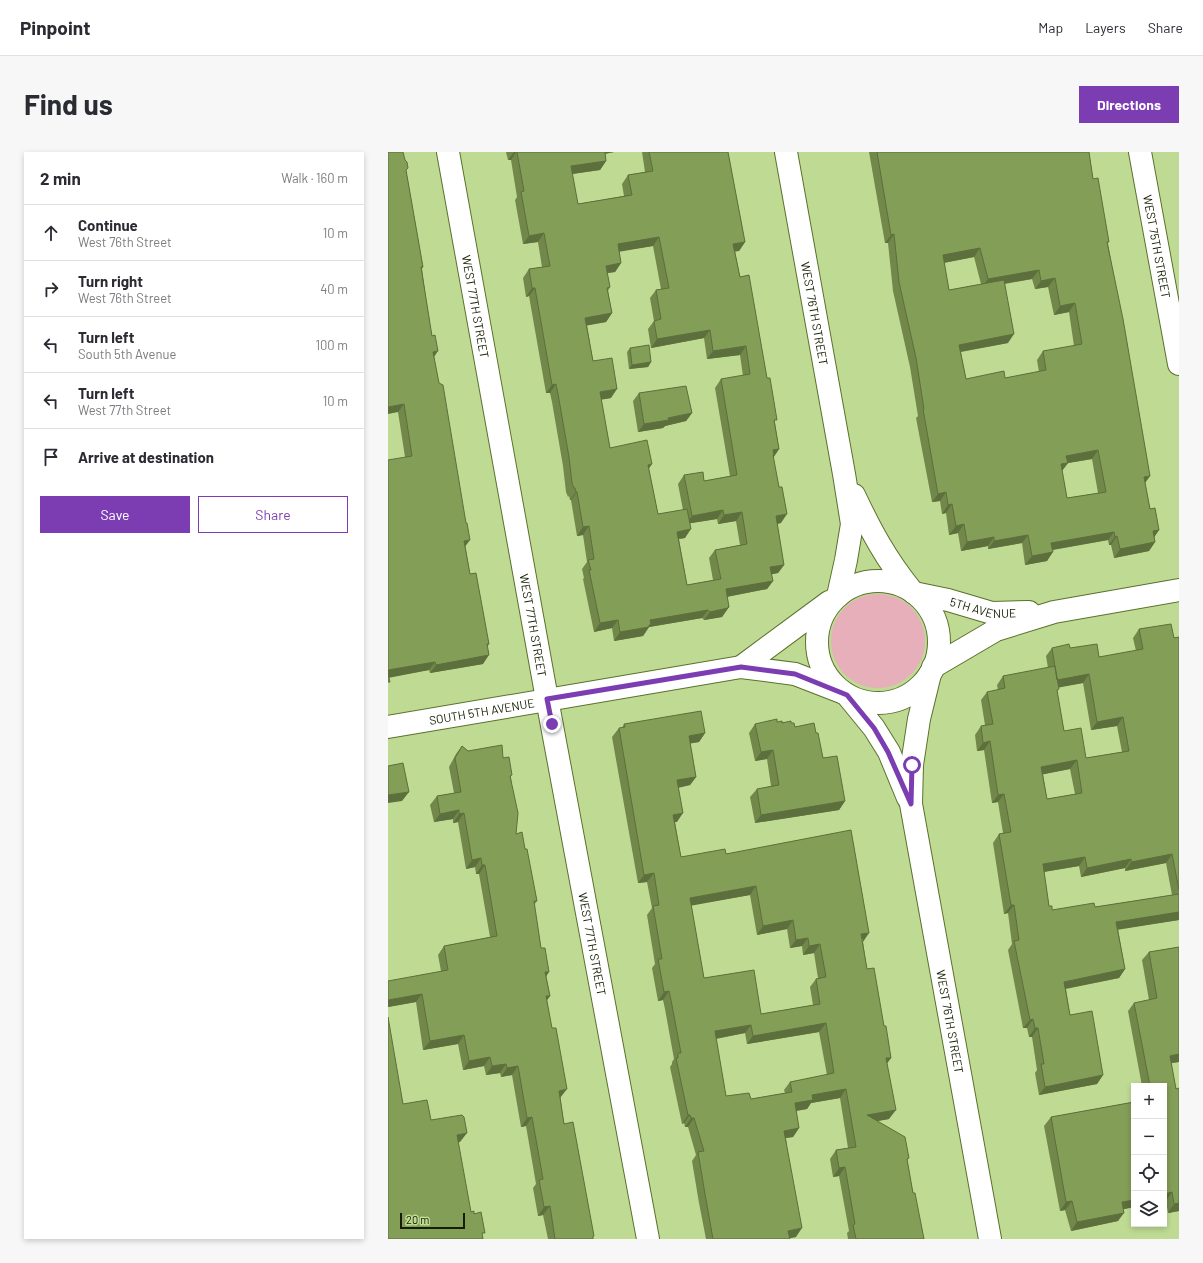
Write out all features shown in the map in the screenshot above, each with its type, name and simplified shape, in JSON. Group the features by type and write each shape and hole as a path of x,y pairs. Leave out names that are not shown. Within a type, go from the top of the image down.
{"street":[{"name":"WEST 77TH STREET","path":"448,152 547,699 648,1239"},
{"name":"WEST 76TH STREET","path":"786,152 852,524 846,560 836,597"},
{"name":"WEST 75TH STREET","path":"1140,152 1179,364"},
{"name":"WEST 76TH STREET","path":"844,474 873,536 894,570 912,592"},
{"path":"874,581 893,582 912,592 926,604 934,619 938,635 938,651 932,671 918,688 902,698 890,702 865,702 846,694 829,679 821,665 817,647 819,625 824,612 836,597 855,585 874,581"},
{"name":"5TH AVENUE","path":"932,671 996,630 1054,612 1179,590"},
{"name":"5TH AVENUE","path":"912,592 948,600 992,613 1054,612"},
{"name":"SOUTH 5TH AVENUE","path":"741,667 836,597"},
{"name":"SOUTH 5TH AVENUE","path":"388,727 741,667 795,674 846,694"},
{"name":"WEST 76TH STREET","path":"932,671 919,719 912,765 911,804 990,1239"},
{"name":"WEST 76TH STREET","path":"846,694 874,728 888,752 911,804"}],"shaded area":[{"path":"878,594 896,598 911,608 921,623 925,641 921,659 911,674 896,684 878,688 860,684 845,674 835,659 831,641 835,623 845,608 860,598"}],"building":[{"path":"388,152 403,152 407,162 408,168 406,170 423,267 421,267 432,336 435,335 438,351 433,352 439,383 443,385 470,540 464,541 470,574 476,573 489,644 487,644 489,655 436,665 435,662 388,670 388,460 412,456 404,404 388,407"},
{"path":"517,152 605,152 606,161 571,166 578,204 632,195 628,175 653,171 649,152 728,152 745,242 733,244 740,277 749,275 767,378 770,378 777,420 774,420 779,449 773,450 773,455 779,487 782,487 787,514 776,516 784,565 770,567 773,581 726,589 728,608 710,612 708,610 650,620 651,625 649,625 649,627 620,632 618,620 600,623 589,570 591,570 588,560 594,559 589,526 583,527 577,492 572,483 556,384 552,385 535,288 532,288 529,269 550,266 544,233 529,236 521,192 524,191","holes":["659,237 669,288 656,290 661,319 654,321 657,339 710,330 713,351 746,346 750,374 721,379 737,475 704,481 703,472 684,475 692,516 723,510 724,515 742,512 747,544 715,550 721,579 687,585 677,532 691,529 687,509 658,514 648,465 652,464 647,440 610,448 600,392 617,389 612,358 593,361 585,318 612,313 607,288 610,287 606,266 621,263 618,244"]},
{"path":"877,152 1089,152 1093,179 1098,178 1109,242 1107,242 1123,319 1150,476 1144,477 1150,509 1155,508 1159,530 1153,531 1155,542 1120,549 1117,536 1115,537 1114,532 1051,543 1053,552 1032,556 1028,535 994,541 994,537 967,542 964,524 956,526 952,504 948,505 946,492 938,494 923,409 916,358 899,282 894,234 891,235","holes":["980,248 988,279 1039,270 1041,281 1055,278 1060,306 1075,303 1082,344 1043,351 1046,370 1005,378 1004,371 966,379 959,345 1014,334 1004,280 949,290 943,255","1098,450 1106,492 1067,498 1061,464 1068,463 1066,456"]},
{"path":"649,345 651,362 632,365 630,348"},
{"path":"686,386 692,413 668,418 669,420 644,424 639,393"},
{"path":"1171,624 1174,638 1179,637 1179,890 1172,854 1131,862 1131,859 1087,868 1085,857 1043,864 1049,906 1052,906 1052,910 1094,903 1095,907 1179,894 1179,912 1116,922 1125,969 1064,982 1070,1015 1092,1011 1103,1075 1045,1087 1041,1064 1044,1064 1038,1028 1035,1028 1033,1019 1030,1020 1014,941 1019,940 1014,905 1011,905 999,834 1011,832 1004,794 998,795 990,741 983,743 981,726 993,724 987,692 1005,688 1003,676 1055,666 1052,648 1069,644 1070,648 1097,644 1099,657 1143,649 1139,629","holes":["1089,674 1097,722 1123,717 1129,751 1086,758 1081,728 1064,731 1057,690 1059,689 1057,680","1077,760 1082,793 1047,799 1041,767"]},
{"path":"701,711 705,733 689,736 696,777 677,780 683,813 673,815 681,857 725,849 726,854 851,830 869,933 861,934 867,969 874,968 884,1026 886,1026 891,1058 886,1058 896,1110 867,1115 905,1137 913,1193 915,1193 924,1239 856,1239 853,1225 855,1224 845,1167 839,1168 836,1150 856,1147 846,1089 812,1095 813,1100 795,1103 799,1128 784,1131 802,1228 788,1231 790,1239 713,1239 698,1152 704,1151 694,1118 691,1118 690,1115 688,1115 676,1058 678,1058 678,1053 681,1053 671,1000 669,991 664,992 658,959 662,959 653,906 659,905 654,873 644,875 619,728 625,727 624,724","holes":["756,886 763,926 793,920 796,940 808,938 809,946 820,944 826,977 816,979 820,1004 761,1014 754,970 704,978 690,898","826,1023 834,1073 790,1082 792,1092 751,1099 749,1093 726,1096 715,1031 751,1025 753,1036"]},
{"path":"777,719 777,722 782,721 782,723 791,721 791,723 794,723 795,727 814,723 816,733 818,733 823,758 837,756 845,801 761,815 757,789 779,785 773,750 761,752 755,724"},
{"path":"502,745 503,758 509,757 512,775 510,776 518,813 516,834 522,832 525,849 527,849 537,901 534,901 541,948 545,948 549,972 545,972 550,996 546,996 552,1028 556,1028 567,1089 559,1091 564,1124 573,1122 594,1236 593,1239 555,1239 550,1206 544,1207 539,1180 543,1179 532,1117 527,1118 518,1066 507,1068 506,1064 492,1066 490,1057 469,1061 464,1035 430,1041 422,994 388,1000 388,981 448,970 444,946 497,936 485,865 482,865 481,858 472,860 464,813 459,814 459,810 440,814 437,796 461,792 455,758 462,746 468,751"},
{"path":"403,763 409,792 388,795 388,766"},
{"path":"1179,947 1179,1054 1170,1056 1176,1089 1179,1088 1179,1203 1174,1204 1172,1192 1167,1193 1167,1083 1149,1083 1134,1003 1157,998 1149,952"},
{"path":"388,1017 403,1104 427,1100 431,1120 462,1115 464,1117 467,1133 457,1135 471,1212 474,1211 474,1214 481,1212 485,1233 482,1233 483,1239 388,1239"},
{"path":"1131,1103 1131,1200 1122,1202 1124,1213 1077,1222 1072,1201 1066,1202 1051,1117"}],"route":[{"path":"552,724 547,699 741,667 795,674 847,695 874,728 888,752 911,804 912,765"}]}
